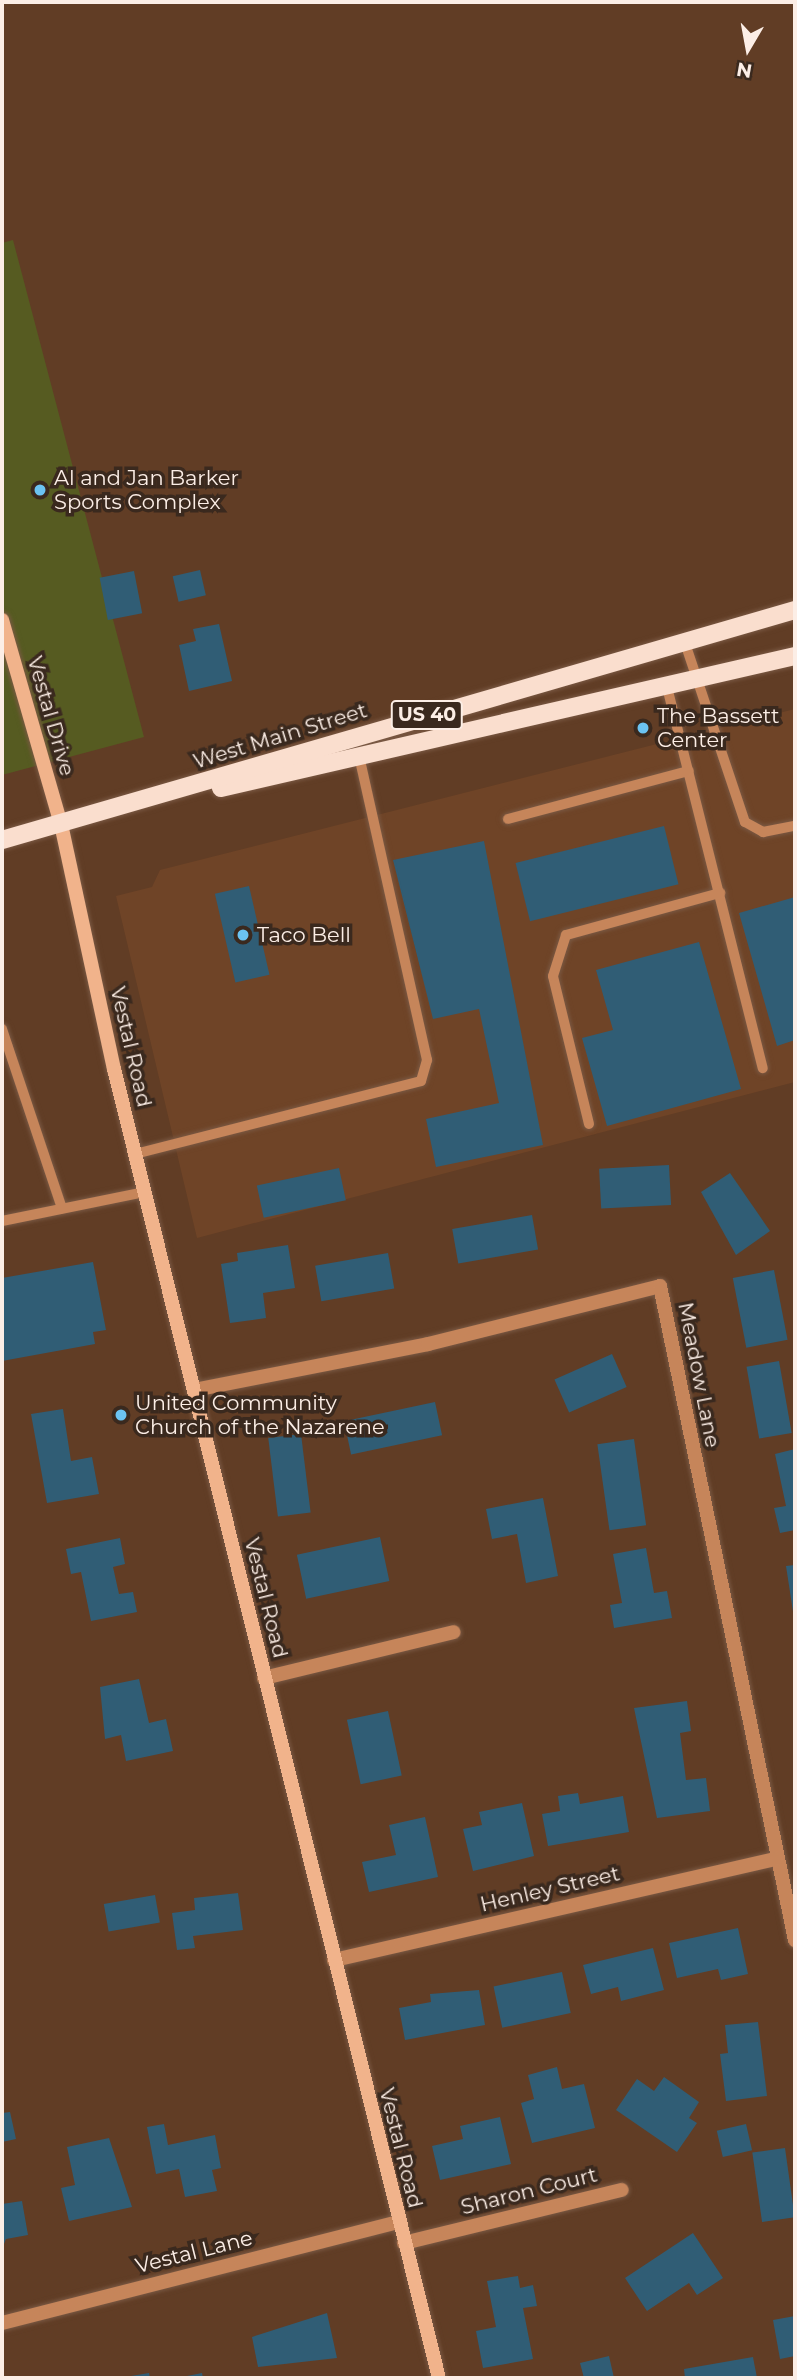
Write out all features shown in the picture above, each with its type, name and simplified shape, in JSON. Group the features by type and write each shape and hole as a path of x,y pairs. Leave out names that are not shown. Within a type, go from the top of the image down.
{"main road":[{"name":"West Main Street","path":"2,840 684,640 795,610"},
{"name":"West Main Street","path":"61,824 795,656"}],"street":[{"name":"Vestal Drive","path":"2,620 61,824"},
{"name":"Vestal Road","path":"61,824 144,1192 398,2222 439,2378"},
{"name":"Meadow Lane","path":"194,1390 428,1344 660,1286 776,1859 795,1940"},
{"path":"264,1678 454,1632"},
{"name":"Henley Street","path":"334,1960 776,1859"},
{"name":"Sharon Court","path":"404,2243 622,2190"},
{"name":"Vestal Lane","path":"2,2323 398,2222"}],"lane":[{"path":"684,640 746,822 763,832 795,827"},
{"path":"667,687 763,1068"},
{"path":"135,1154 421,1081 427,1060 359,757"},
{"path":"508,819 689,771"},
{"path":"590,1125 553,976 566,935 720,893"},
{"path":"2,1029 62,1208"},
{"path":"2,1071 15,1068"},
{"path":"2,1221 144,1192"}],"shaded area":[{"path":"795,709 795,1082 197,1238 116,896 152,887 160,870"}],"green space":[{"name":"Al and Jan Barker Sports Complex","path":"13,240 144,737 2,775 2,243"}],"building":[{"path":"200,570 206,595 179,602 173,576"},
{"path":"134,571 142,613 108,620 100,578"},
{"path":"219,624 232,681 189,691 179,645 196,641 193,629"},
{"path":"664,826 679,884 530,921 516,863"},
{"path":"484,841 543,1145 436,1167 426,1119 499,1103 479,1009 433,1019 393,860"},
{"name":"Taco Bell","path":"249,886 269,975 235,983 215,894"},
{"path":"795,897 795,1040 777,1046 739,913"},
{"path":"699,942 741,1089 607,1126 582,1038 613,1030 596,970"},
{"path":"669,1165 671,1205 601,1209 599,1169"},
{"path":"339,1168 346,1200 264,1218 257,1185"},
{"path":"730,1173 770,1231 736,1255 701,1192"},
{"path":"532,1215 538,1249 458,1264 452,1229"},
{"path":"288,1245 295,1288 263,1293 266,1318 230,1323 221,1264 238,1261 237,1253"},
{"path":"388,1253 394,1288 321,1301 315,1266"},
{"path":"93,1262 106,1330 93,1332 95,1344 2,1361 2,1278"},
{"path":"774,1270 788,1340 746,1348 733,1278"},
{"path":"612,1354 627,1387 569,1413 554,1380"},
{"path":"779,1361 792,1433 759,1439 747,1367"},
{"path":"435,1402 442,1435 351,1455 344,1421"},
{"path":"63,1409 71,1461 92,1457 99,1494 47,1503 31,1414"},
{"path":"301,1434 311,1512 278,1516 268,1438"},
{"path":"634,1439 646,1525 609,1530 597,1444"},
{"path":"795,1449 795,1530 780,1533 774,1508 786,1506 775,1454"},
{"path":"543,1498 558,1576 526,1583 517,1534 492,1539 486,1509"},
{"path":"380,1537 389,1581 306,1599 297,1555"},
{"path":"120,1538 125,1564 113,1567 119,1594 133,1592 137,1612 91,1621 81,1572 71,1574 66,1549"},
{"path":"646,1548 654,1593 667,1591 672,1618 614,1628 610,1605 622,1603 613,1554"},
{"path":"795,1565 795,1618 794,1618 786,1566"},
{"path":"139,1679 149,1723 166,1719 173,1751 126,1761 121,1735 105,1739 100,1687"},
{"path":"687,1701 691,1731 680,1733 686,1780 706,1778 710,1811 657,1818 634,1708"},
{"path":"388,1711 402,1776 361,1784 347,1720"},
{"path":"578,1793 580,1804 623,1796 629,1832 548,1846 542,1814 560,1811 558,1796"},
{"path":"522,1803 534,1856 473,1871 463,1829 482,1825 479,1812"},
{"path":"425,1817 438,1877 369,1892 362,1862 396,1855 389,1825"},
{"path":"238,1893 243,1930 193,1936 195,1948 177,1950 172,1913 195,1910 194,1898"},
{"path":"155,1895 160,1923 109,1932 104,1904"},
{"path":"738,1928 748,1974 721,1980 718,1969 677,1978 669,1943"},
{"path":"653,1948 664,1990 621,2001 618,1987 591,1994 583,1965"},
{"path":"562,1972 571,2013 502,2028 494,1987"},
{"path":"479,1990 485,2025 405,2040 399,2008 431,2002 430,1994"},
{"path":"758,2022 767,2096 726,2101 720,2054 728,2053 725,2025"},
{"path":"557,2067 562,2089 584,2084 595,2128 532,2143 521,2103 534,2099 528,2075"},
{"path":"664,2077 699,2102 689,2118 697,2123 677,2152 616,2110 637,2079 654,2091"},
{"path":"10,2112 16,2139 2,2142 2,2113"},
{"path":"500,2117 511,2164 440,2180 432,2146 463,2139 460,2126"},
{"path":"164,2124 168,2145 215,2135 221,2168 212,2170 217,2191 185,2197 179,2169 156,2174 147,2127"},
{"path":"746,2124 752,2150 723,2157 717,2131"},
{"path":"109,2138 132,2207 69,2221 61,2188 75,2185 67,2147"},
{"path":"785,2148 795,2217 762,2222 752,2153"},
{"path":"22,2201 28,2235 6,2239 2,2249 2,2204"},
{"path":"693,2233 723,2278 697,2295 689,2283 647,2311 625,2278"},
{"path":"518,2276 520,2288 533,2285 537,2306 523,2308 533,2359 483,2368 476,2331 496,2327 487,2281"},
{"path":"327,2313 337,2358 258,2367 252,2337"},
{"path":"795,2316 795,2356 780,2359 773,2320"},
{"path":"609,2356 614,2378 584,2378 580,2363"},
{"path":"753,2357 757,2378 685,2378 684,2369"},
{"path":"149,2373 150,2378 125,2378 125,2377"},
{"path":"202,2373 203,2378 182,2378 182,2377"}],"place":[{"name":"Al and Jan Barker Sports Complex","path":"40,490"},
{"name":"The Bassett Center","path":"643,728"},
{"name":"Taco Bell","path":"243,935"},
{"name":"United Community Church of the Nazarene","path":"121,1415"}]}
